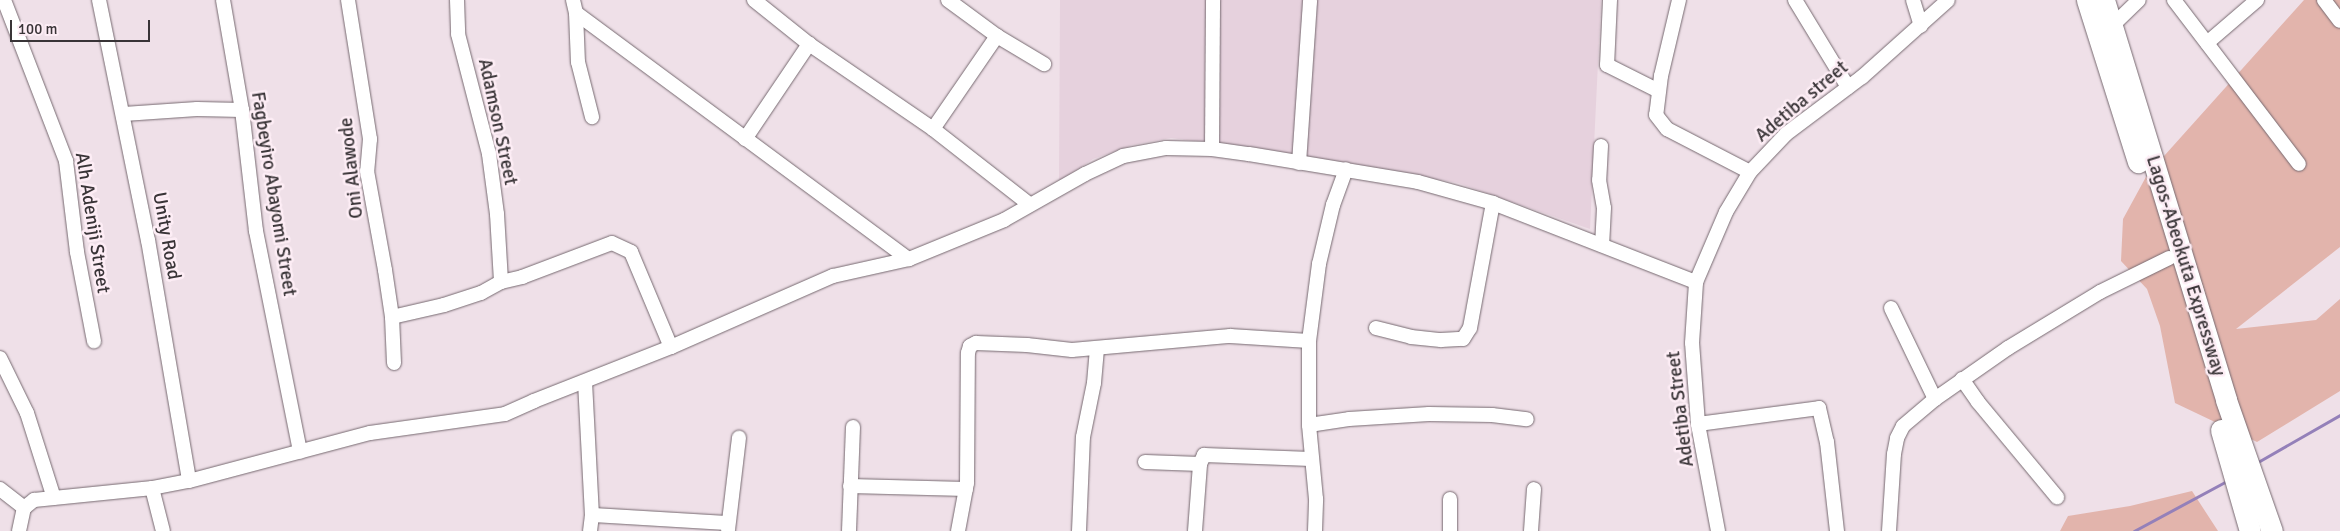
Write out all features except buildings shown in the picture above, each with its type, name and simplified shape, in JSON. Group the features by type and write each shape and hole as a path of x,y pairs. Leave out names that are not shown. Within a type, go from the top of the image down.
{"highway":[{"name":"Lagos-Abeokuta Expressway","path":"2087,0 2207,378 2247,489 2272,531"},
{"name":"Lagos-Abeokuta Expressway","path":"2104,0 2236,457"},
{"name":"Lagos-Abeokuta Expressway","path":"2247,489 2250,531"}],"street":[{"name":"Alh Adeniji Street","path":"4,0 66,161 77,252 94,341"},
{"name":"Unity Road","path":"98,0 124,114 148,240 189,481"},
{"name":"Fagbeyiro Abayomi Street","path":"222,0 242,110 256,231 300,452"},
{"name":"Oni Alawode","path":"348,0 370,139 368,179 392,317 394,363"},
{"name":"Adamson Street","path":"457,0 458,34 489,154 497,214 501,282"},
{"path":"754,0 809,44 933,129 1030,204"},
{"path":"948,0 997,36 1044,64"},
{"path":"1212,0 1212,149"},
{"path":"1299,163 1310,0"},
{"path":"1610,0 1607,65 1659,91"},
{"path":"1679,0 1659,91 1656,115 1667,129 1750,172"},
{"path":"1795,0 1848,87"},
{"path":"1913,0 1920,26"},
{"name":"Adetiba street","path":"1696,282 1726,212 1750,172 1786,134 1848,87 1948,0"},
{"path":"2112,26 2139,0"},
{"path":"2174,0 2299,164"},
{"path":"2207,43 2257,0"},
{"path":"2324,0 2340,20"},
{"path":"574,7 578,62 592,117"},
{"path":"574,7 746,139 909,259"},
{"path":"933,129 997,36"},
{"path":"746,139 809,44"},
{"path":"124,114 197,109 242,110"},
{"path":"1601,146 1599,180 1604,208 1602,245"},
{"path":"19,531 24,508 34,500 152,488 189,481 370,433 505,414 671,348 833,276 909,259 1004,220 1085,174 1123,156 1166,148 1212,149 1418,182 1494,203 1696,282"},
{"path":"1315,531 1316,499 1308,425 1309,341 1318,264 1333,205 1346,169"},
{"path":"1376,328 1411,337 1441,340 1464,339 1470,328 1494,203"},
{"path":"392,317 472,296 501,282 522,277 612,243 623,246 632,252 671,348"},
{"path":"1888,531 1897,438 1903,426 1935,399 2008,348 2100,292 2169,258"},
{"name":"Adetiba Street","path":"1696,282 1692,343 1698,424 1718,531"},
{"path":"1891,308 1935,399"},
{"path":"958,531 966,489 968,353 970,346 976,343 1072,350 1230,336 1309,341"},
{"path":"1079,531 1083,437 1094,382 1097,348"},
{"path":"0,358 27,413 54,498"},
{"path":"1962,379 1978,402 2057,497"},
{"path":"585,382 592,515 590,531"},
{"path":"1698,424 1819,408 1827,442 1837,531"},
{"path":"1308,425 1349,419 1429,414 1492,415 1527,419"},
{"path":"849,531 853,427"},
{"path":"592,515 728,527 739,438"},
{"path":"1195,531 1200,464 1204,455 1311,459"},
{"path":"1145,462 1200,464"},
{"path":"850,486 966,489"},
{"path":"152,488 163,531"},
{"path":"0,489 24,508"},
{"path":"1531,531 1534,489"},
{"path":"1450,499 1450,531"}],"shaded area":[{"path":"1060,0 1601,0 1590,229 1458,183 1281,152 1171,138 1132,145 1093,159 1059,182"},
{"path":"2304,0 2340,0 2340,247 2236,329 2316,320 2340,299 2340,391 2257,442 2175,403 2160,326 2147,289 2121,261 2123,219 2147,175"},
{"path":"2192,491 2218,531 2060,531 2068,516 2130,506"}],"waterway":[{"path":"2258,462 2340,415"},
{"path":"2134,531 2227,481"}]}
